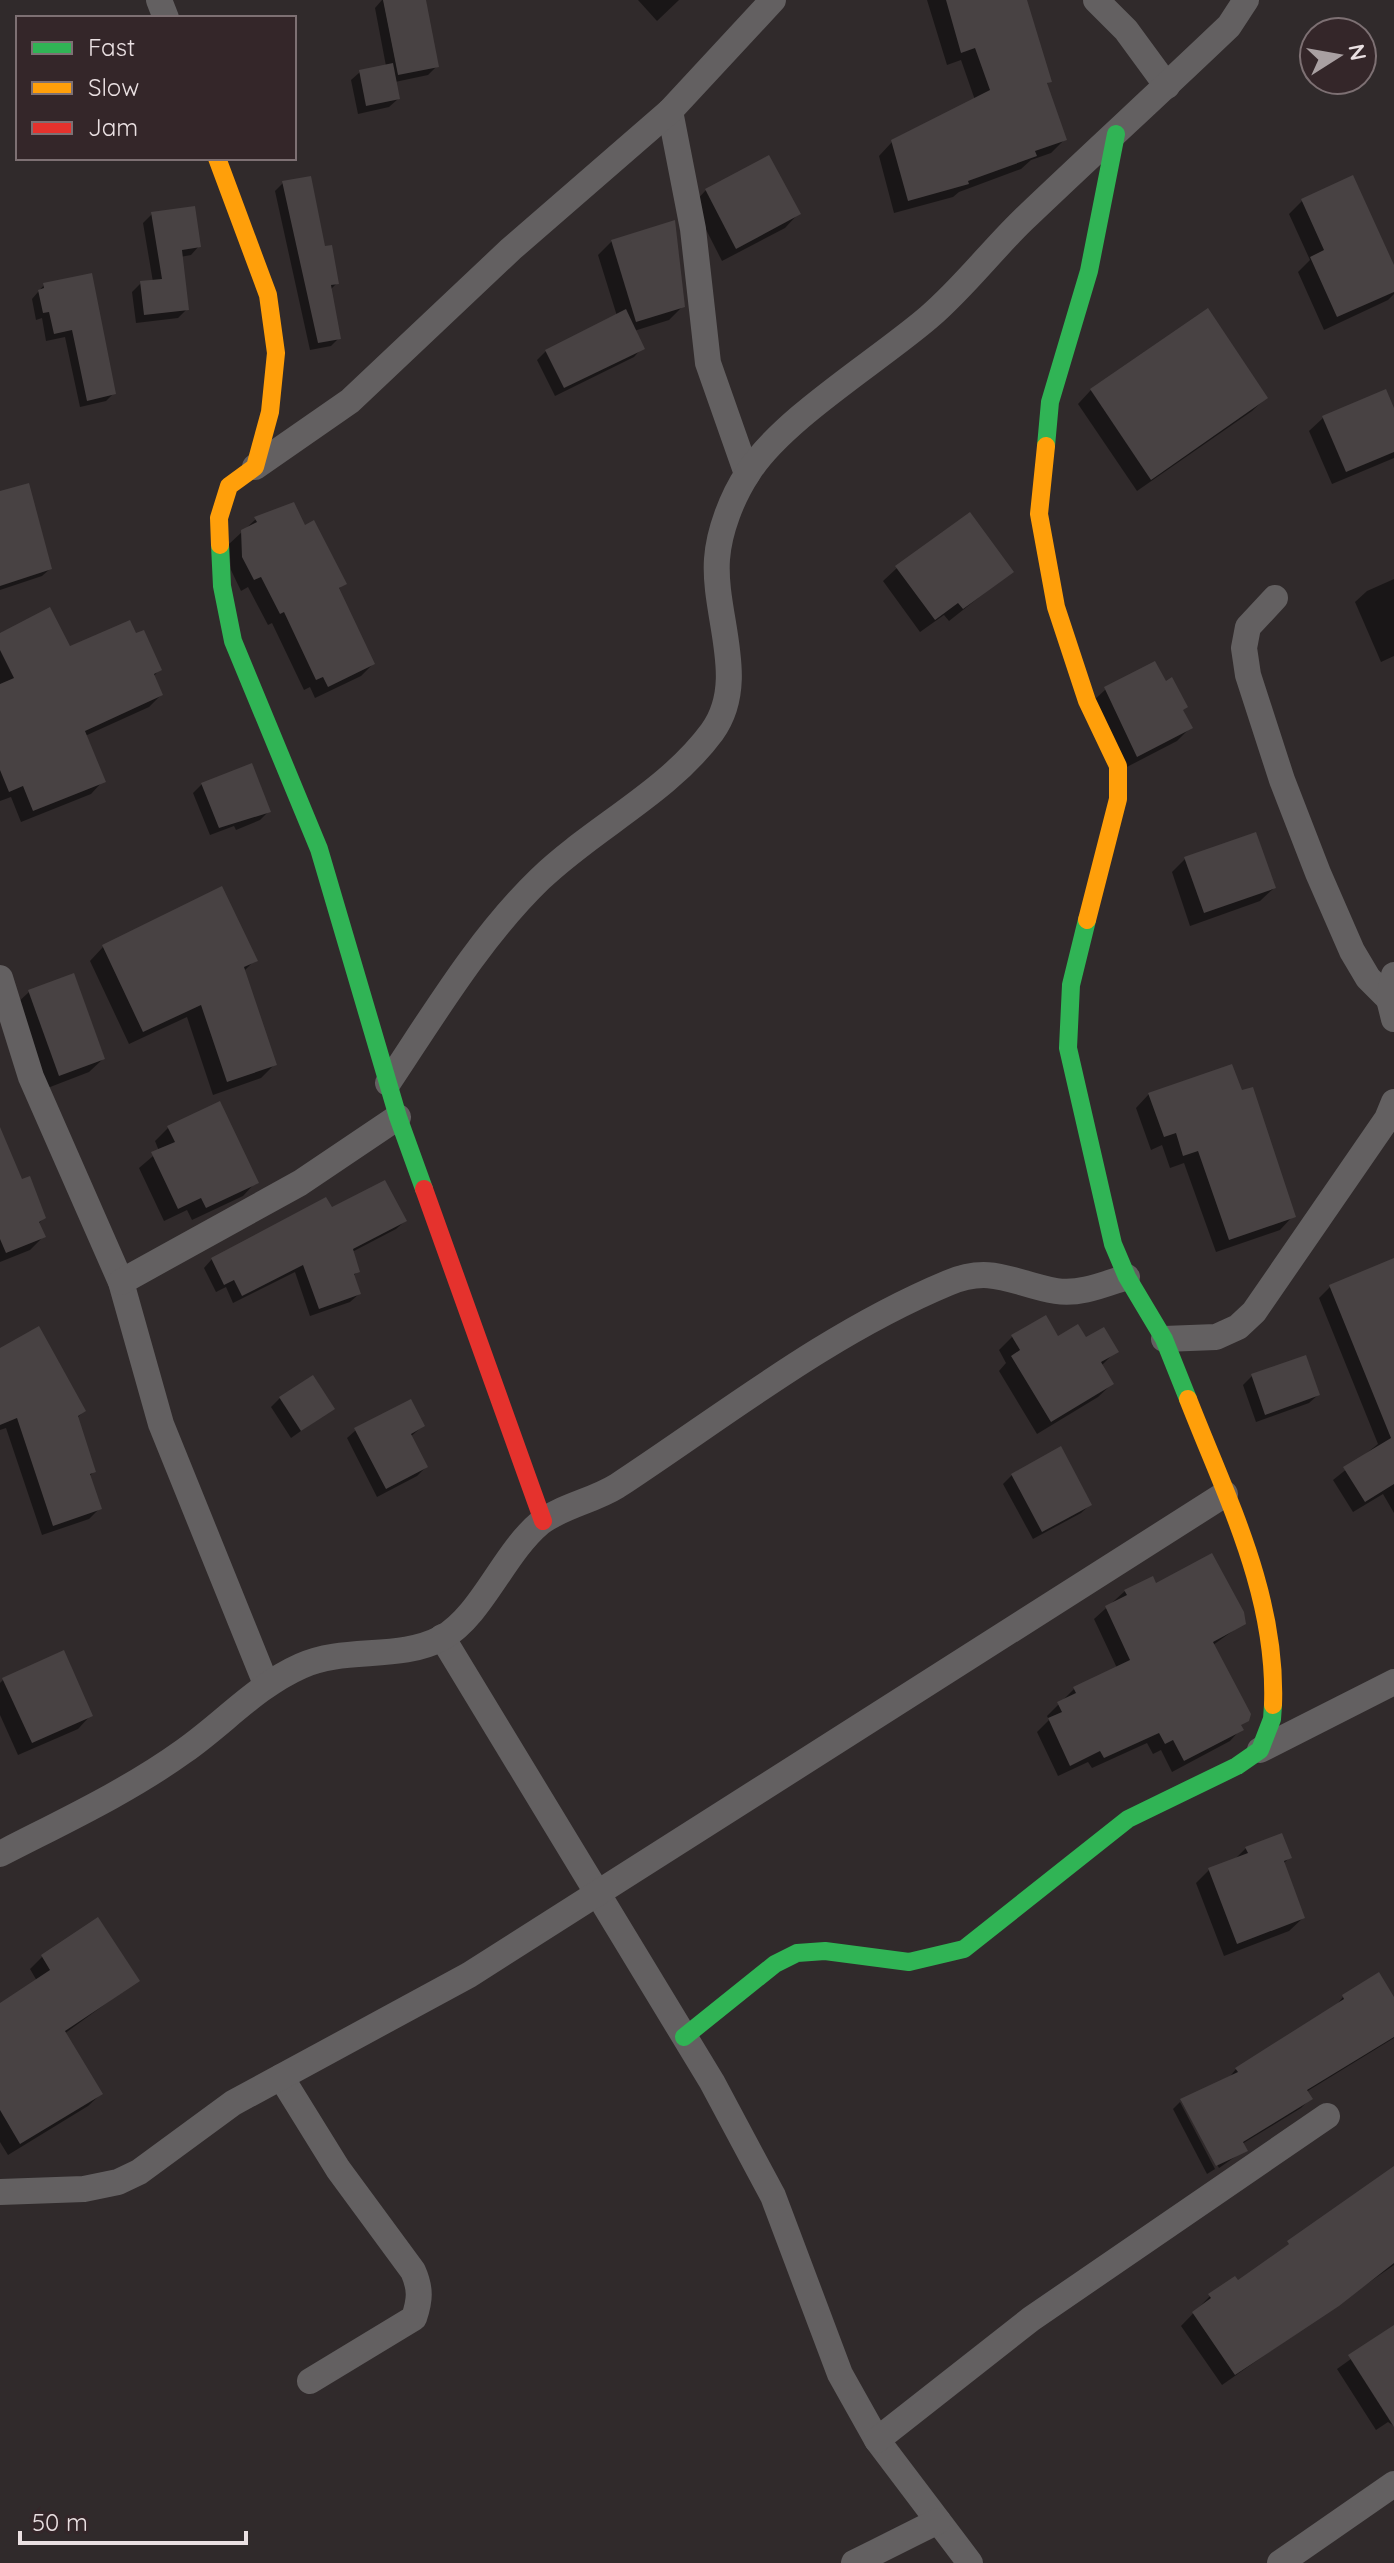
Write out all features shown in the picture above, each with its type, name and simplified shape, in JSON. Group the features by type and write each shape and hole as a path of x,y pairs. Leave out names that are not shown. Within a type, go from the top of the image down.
{"street":[{"path":"543,1521 398,1117 319,849 233,641 222,586 219,518 229,486 350,401 511,249 670,111 773,0"},
{"path":"1096,0 1126,30 1167,86"},
{"path":"388,1083 475,957 539,879 683,766 714,729 728,696 728,652 717,558 726,520 747,474 770,444 933,314 1021,222 1229,26 1246,0"},
{"path":"670,111 693,229 708,363 747,474"},
{"path":"1116,134 1089,271 1050,402 1039,514 1056,607 1087,701 1118,766 1118,799 1071,985 1068,1048 1113,1244 1127,1277 1164,1339 1261,1587 1274,1667 1272,1719 1260,1750"},
{"path":"218,160 268,295 276,353 270,412 255,467"},
{"path":"1275,598 1248,627 1244,648 1248,675 1282,780 1352,951 1368,978 1392,998"},
{"path":"0,978 6,1026 121,1282 161,1424 266,1684"},
{"path":"1164,1339 1216,1337 1238,1327 1254,1312 1326,1212 1387,1119 1394,1102"},
{"path":"121,1282 300,1183 398,1117"},
{"path":"1,1851 104,1801 184,1751 266,1684 326,1656 411,1648 442,1637 462,1621 520,1542 543,1521 613,1488 812,1353 949,1282 978,1273 1005,1276 1058,1292 1088,1289 1127,1277"},
{"path":"0,2192 84,2189 118,2182 139,2172 233,2103 469,1975 595,1891 1225,1494"},
{"path":"442,1637 684,2037 773,2196 840,2374 877,2440 970,2563"},
{"path":"684,2037 775,1964 797,1953 825,1951 909,1962 964,1949 1128,1819 1237,1766 1260,1750 1394,1682"},
{"path":"281,2077 338,2169 413,2271 419,2286 419,2302 414,2318 310,2381"},
{"path":"877,2440 1042,2310 1327,2116"},
{"path":"1280,2563 1394,2484"},
{"path":"854,2563 938,2521"}],"building":[{"path":"383,0 426,0 439,67 398,75"},
{"path":"946,0 1027,0 1052,82 1047,83 1067,140 1035,151 1037,156 968,181 969,184 908,201 891,140 990,90 975,48 961,53"},
{"path":"393,63 400,99 366,106 359,70"},
{"path":"769,155 801,214 736,249 705,189"},
{"path":"1353,175 1394,265 1394,292 1337,317 1310,257 1324,250 1301,199"},
{"path":"311,176 325,246 332,245 339,284 331,285 341,339 318,343 282,181"},
{"path":"195,206 201,247 182,250 189,310 144,315 140,281 162,279 151,212"},
{"path":"675,220 685,307 636,322 611,240"},
{"path":"92,273 116,394 87,401 72,330 54,334 49,312 43,313 38,290 44,288 43,283"},
{"path":"1208,308 1268,398 1151,480 1090,389"},
{"path":"626,309 645,349 564,388 545,350"},
{"path":"1386,389 1394,408 1394,452 1346,472 1322,416"},
{"path":"29,483 52,569 0,586 0,491"},
{"path":"294,502 305,525 314,520 347,584 339,588 375,664 328,687 323,677 316,680 284,612 280,614 261,577 254,580 242,557 241,530 257,522 254,517"},
{"path":"970,512 1014,572 963,609 958,603 935,620 895,566"},
{"path":"50,607 70,646 130,620 136,633 144,630 162,670 154,674 163,695 85,731 106,782 33,811 23,786 9,792 0,770 0,684 14,678 0,650 0,633"},
{"path":"1155,661 1166,681 1172,677 1188,707 1183,710 1193,728 1137,757 1104,687"},
{"path":"252,763 271,812 219,828 201,783"},
{"path":"1256,832 1276,888 1204,913 1184,857"},
{"path":"222,886 258,961 244,967 277,1065 227,1082 201,1005 143,1032 102,945"},
{"path":"74,973 105,1059 59,1076 28,990"},
{"path":"1232,1064 1242,1090 1253,1087 1296,1217 1229,1240 1198,1151 1183,1156 1176,1133 1164,1137 1148,1093"},
{"path":"220,1101 259,1183 206,1208 201,1198 178,1209 151,1152 175,1142 167,1126"},
{"path":"0,1127 22,1179 30,1176 46,1218 39,1222 46,1237 6,1253 0,1239"},
{"path":"385,1180 407,1221 353,1249 360,1272 354,1274 361,1294 319,1309 303,1265 242,1296 234,1280 224,1285 211,1258 326,1197 332,1207"},
{"path":"1394,1258 1394,1484 1365,1502 1343,1467 1391,1438 1329,1285"},
{"path":"1046,1315 1058,1336 1078,1324 1086,1337 1104,1327 1119,1352 1101,1362 1114,1384 1051,1422 1011,1356 1020,1350 1011,1335"},
{"path":"39,1326 86,1411 78,1416 96,1472 90,1474 102,1509 53,1526 17,1418 0,1425 0,1348"},
{"path":"1306,1355 1320,1395 1265,1415 1251,1374"},
{"path":"313,1375 335,1409 301,1431 279,1397"},
{"path":"411,1399 425,1426 411,1434 428,1467 386,1489 354,1428"},
{"path":"1061,1446 1092,1505 1042,1532 1011,1474"},
{"path":"1212,1553 1244,1612 1246,1624 1213,1642 1251,1714 1249,1721 1241,1725 1244,1730 1184,1761 1173,1740 1165,1744 1159,1733 1104,1758 1100,1751 1070,1766 1048,1718 1062,1712 1057,1702 1076,1693 1073,1687 1130,1660 1105,1606 1127,1595 1124,1590 1153,1576 1156,1583"},
{"path":"64,1650 93,1716 32,1743 2,1678"},
{"path":"1282,1833 1292,1858 1284,1861 1305,1918 1237,1944 1208,1868 1248,1853 1245,1847"},
{"path":"98,1917 140,1981 65,2031 103,2094 20,2144 0,2110 0,2003 50,1970 41,1955"},
{"path":"1379,1972 1394,1997 1394,2037 1307,2090 1313,2099 1243,2142 1248,2151 1216,2166 1180,2099 1238,2072 1235,2068 1344,1999 1342,1995"},
{"path":"1394,2166 1394,2263 1339,2306 1235,2375 1192,2312 1211,2298 1208,2294 1235,2276 1238,2280 1289,2244 1287,2241"},
{"path":"1394,2325 1394,2427 1348,2355"}],"traffic: fast":[{"path":"1046,446 1050,402 1089,271 1116,134"},
{"path":"220,545 222,586 233,641 319,849 398,1117 424,1189"},
{"path":"1087,920 1071,985 1068,1048 1113,1244 1127,1277 1164,1339 1188,1399"},
{"path":"684,2037 775,1964 797,1953 825,1951 909,1962 964,1949 1128,1819 1237,1766 1260,1750 1272,1719 1273,1705"}],"traffic: slow":[{"path":"218,160 268,295 276,353 270,412 255,467 229,486 219,518 220,545"},
{"path":"1046,446 1039,514 1056,607 1087,701 1118,766 1118,799 1087,920"},
{"path":"1188,1399 1247,1548 1258,1586 1272,1664 1273,1705"}],"traffic: jam":[{"path":"424,1189 543,1521"}]}
